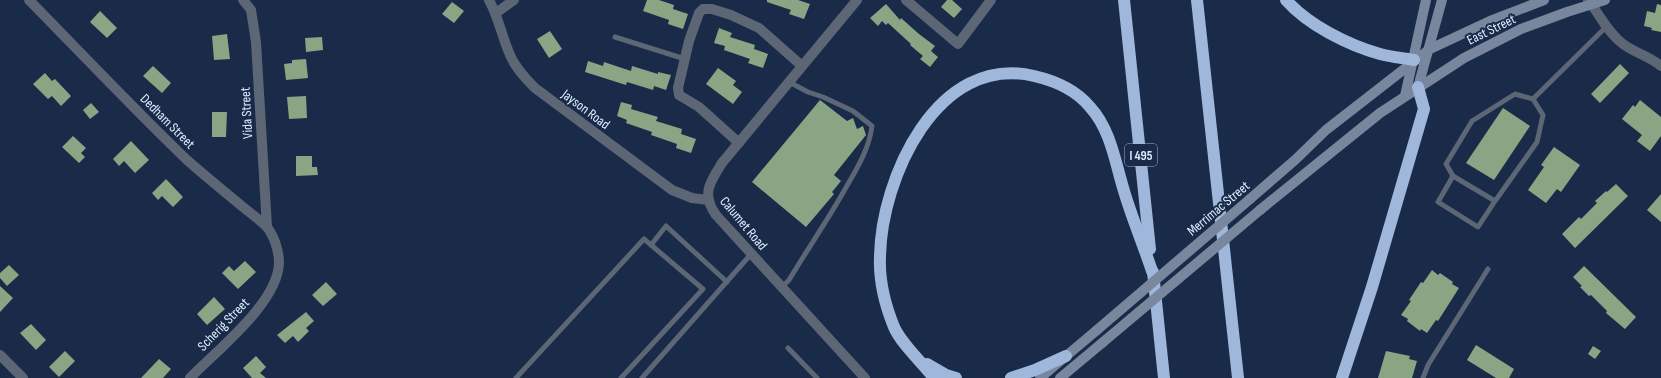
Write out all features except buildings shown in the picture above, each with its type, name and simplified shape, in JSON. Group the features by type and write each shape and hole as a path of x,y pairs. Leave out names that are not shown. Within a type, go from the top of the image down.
{"highway":[{"name":"I 495","path":"1124,0 1164,378"},
{"path":"1197,0 1238,378"},
{"path":"1286,0 1294,10 1342,40 1380,54 1414,60"},
{"path":"934,378 908,348 895,329 882,285 880,258 882,226 888,200 909,148 933,112 954,93 969,83 992,74 1025,74 1044,78 1060,84 1076,93 1090,107 1099,118 1106,133 1124,191 1152,271"},
{"path":"1342,378 1372,287 1424,109 1418,87"},
{"path":"1011,378 1036,370 1066,356"},
{"path":"919,359 946,375 956,378"}],"main road":[{"path":"1405,96 1426,0"},
{"path":"1418,87 1430,49 1442,0"},
{"name":"East Street","path":"1430,49 1490,21 1544,0"},
{"name":"East Street","path":"1418,87 1464,58 1521,29 1590,2 1605,0"},
{"name":"Merrimac Street","path":"1040,378 1250,200 1326,130 1430,49"},
{"name":"Merrimac Street","path":"1060,378 1260,210 1380,113 1418,87"}],"street":[{"name":"Dedham Street","path":"29,0 160,134 191,163 267,227 278,254 279,263"},
{"name":"Vida Street","path":"243,0 252,10 256,42 267,227"},
{"name":"Jayson Road","path":"489,0 496,13 512,60 522,75 535,88 665,185 685,196 708,200"},
{"path":"496,13 514,0"},
{"name":"Calumet Road","path":"857,0 722,163 708,190 708,200 716,215 865,378"},
{"path":"906,0 958,44 991,0"},
{"path":"1590,2 1616,38 1625,46 1649,57 1661,66"},
{"path":"739,143 699,107 679,94 678,88 685,59 699,13 703,9 712,9 731,15 759,28 802,66"},
{"name":"Scherig Street","path":"190,378 254,315 275,280 279,263"},
{"path":"0,355 23,378"}],"lane":[{"path":"1533,99 1607,26"},
{"path":"615,37 685,59"},
{"path":"782,287 789,280 837,204 862,159 871,138 872,126 853,111 823,97 808,92 789,82"},
{"path":"1453,176 1438,202 1478,227 1538,142 1543,115 1533,99 1514,94 1472,121 1446,164 1453,176 1495,201"},
{"path":"651,244 666,226 727,282"},
{"path":"516,378 644,239 703,289 621,378"},
{"path":"642,378 752,254"},
{"path":"1423,378 1428,365 1488,269"},
{"path":"788,348 817,378"}]}
